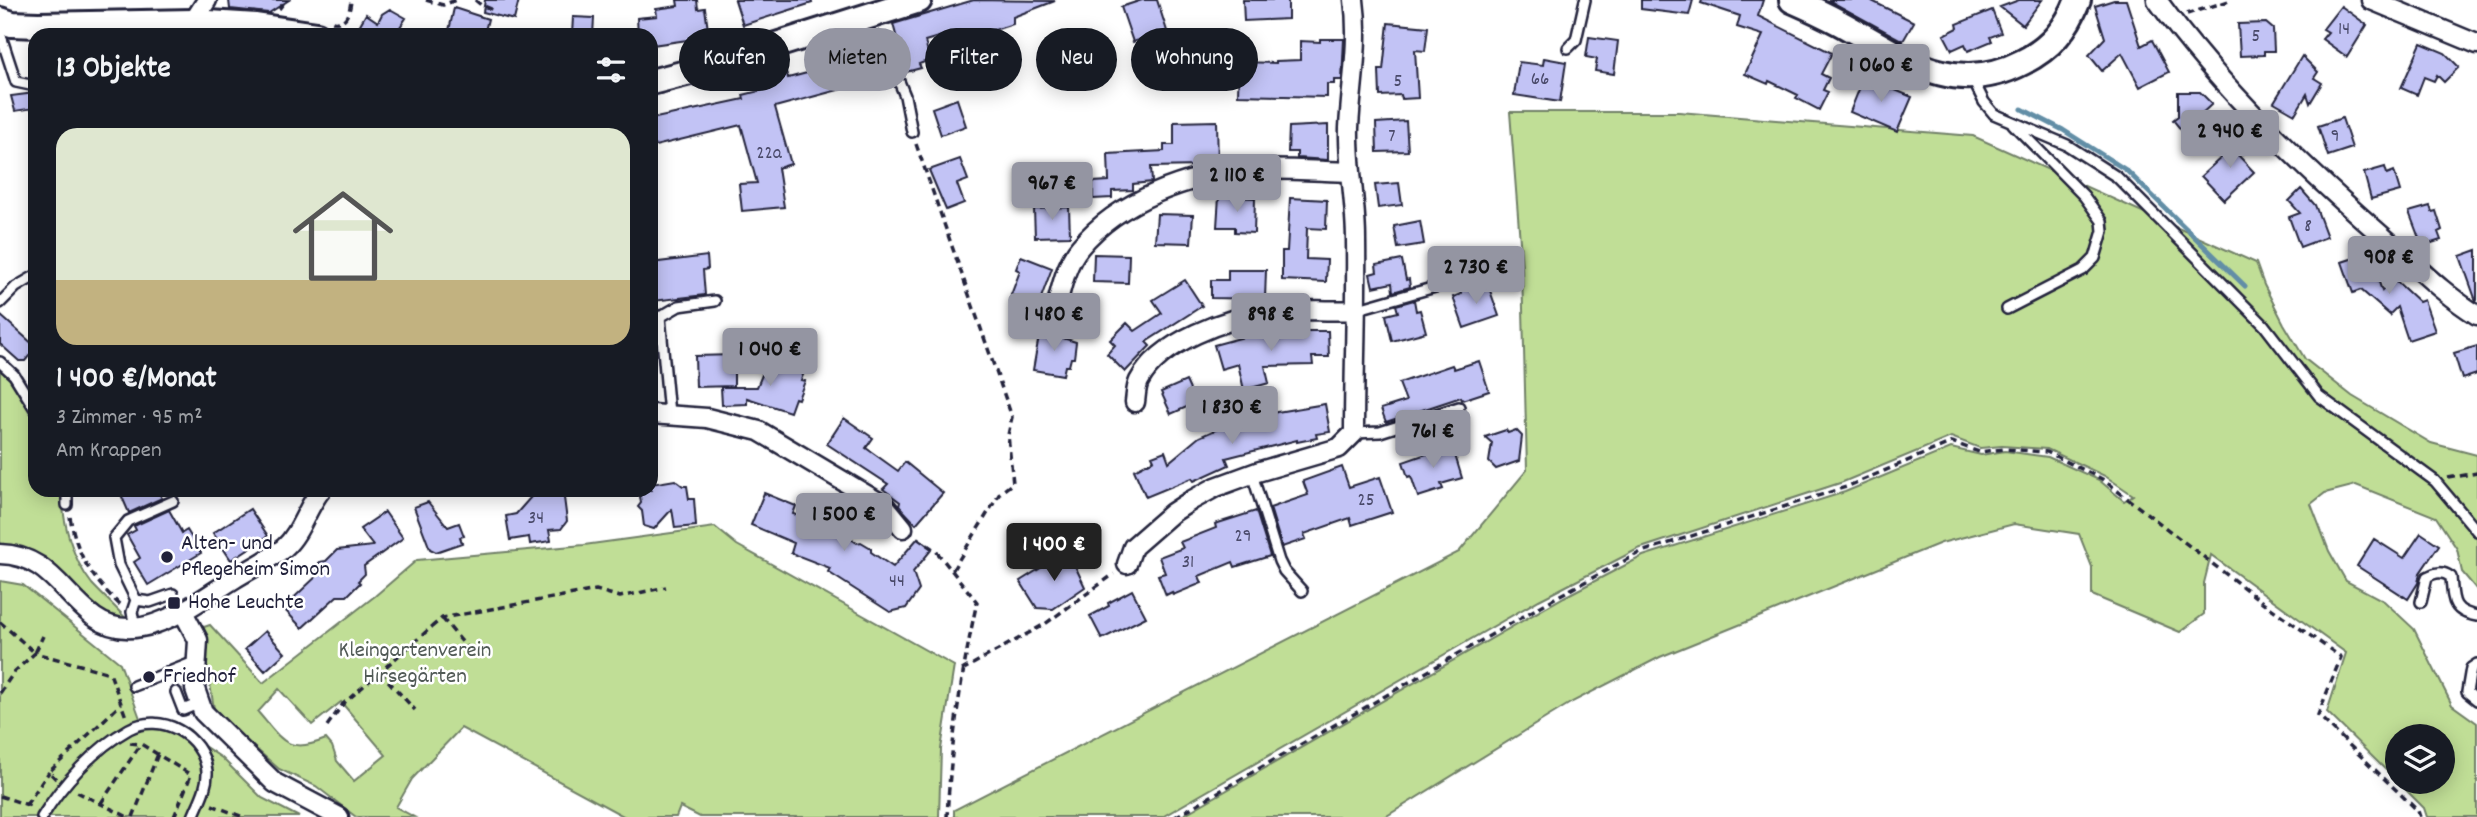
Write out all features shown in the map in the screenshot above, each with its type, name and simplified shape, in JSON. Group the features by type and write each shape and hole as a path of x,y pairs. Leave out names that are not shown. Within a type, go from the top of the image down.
{"street":[{"path":"193,22 207,0"},
{"path":"658,80 919,0"},
{"path":"1127,564 1132,547 1171,513 1216,487 1339,449 1354,433 1356,237 1349,128 1355,77 1357,24 1354,0"},
{"path":"1792,0 1840,23 1909,62 1936,71 1975,77 2012,68 2052,44 2078,0"},
{"path":"2157,0 2237,97 2330,190 2429,277 2477,315"},
{"path":"2371,0 2477,44"},
{"path":"0,20 38,26 193,22 323,28"},
{"path":"1055,312 1068,267 1080,247 1108,222 1139,201 1192,180 1249,170 1350,172"},
{"path":"1135,402 1137,383 1147,369 1179,344 1210,327 1242,317 1272,312 1355,310"},
{"path":"660,414 708,418 758,431 885,506 903,528"},
{"path":"0,554 34,561 96,617 114,625 135,627 158,624 183,612 284,548 295,534 312,497"},
{"path":"183,612 198,640 195,689 203,712 275,783 339,817"}],"lane":[{"path":"1568,48 1576,40 1585,0"},
{"path":"852,19 898,79 905,96 912,132"},
{"path":"0,33 16,82 28,85"},
{"path":"1975,77 1975,84 1984,102 1994,114 2067,145 2117,177 2264,325 2319,396 2435,481 2477,531"},
{"path":"2007,309 2083,270 2095,258 2103,232 2102,221 2084,196 2012,123"},
{"path":"0,303 16,287 28,280"},
{"path":"1355,310 1456,281"},
{"path":"658,314 679,306 715,301"},
{"path":"0,362 14,375 28,398"},
{"path":"658,364 660,414"},
{"path":"1354,433 1380,432 1459,407"},
{"path":"1252,474 1279,561 1284,571 1302,591"},
{"path":"66,497 67,505"},
{"path":"135,627 132,612 135,600 119,565 114,538 128,521 173,501"},
{"path":"2421,602 2422,589 2427,578 2444,572 2451,577 2452,597 2456,606 2467,614 2477,616"},
{"path":"135,600 150,602 173,594"},
{"path":"134,686 197,661"},
{"path":"2477,664 2471,668 2467,692 2477,700"},
{"path":"176,692 183,710 200,703"},
{"path":"42,817 64,787 95,755 131,728 146,725 175,727 198,746 206,771 204,791 193,817"}],"path":[{"path":"323,28 345,20 351,0"},
{"path":"426,0 443,5 456,0"},
{"path":"475,0 494,10"},
{"path":"2182,16 2232,0"},
{"path":"912,132 1012,417 1008,435 1013,483 1000,493 952,571"},
{"path":"1175,817 1562,594 1641,552 1846,487 1952,442 1979,452 2004,449 2047,452 2102,479 2265,604 2341,657 2318,715 2418,811 2420,817"},
{"path":"2435,481 2477,473"},
{"path":"67,505 74,539 83,562 135,627"},
{"path":"903,528 936,551 977,602 962,670 950,756 947,817"},
{"path":"962,670 1045,624 1127,564"},
{"path":"327,726 343,704 442,618 596,590 620,597 667,587"},
{"path":"442,618 474,656"},
{"path":"0,622 34,653 106,672 111,676 121,704 49,772 26,805 0,796"},
{"path":"0,693 14,672 34,653 43,636"},
{"path":"380,672 415,710"},
{"path":"122,742 141,744 191,775 206,771"},
{"path":"100,803 141,744"},
{"path":"49,772 64,787 131,817 158,754"},
{"path":"174,817 191,775"},
{"path":"77,793 86,782"},
{"path":"200,800 243,817"}],"green space":[{"path":"1510,112 1679,112 1973,136 2256,263 2264,285 2305,359 2352,396 2431,443 2477,455 2477,590 2462,572 2457,549 2436,517 2356,485 2325,493 2311,504 2329,551 2346,581 2384,601 2414,629 2452,705 2477,723 2477,817 2427,817 2424,808 2410,794 2455,794 2455,724 2385,724 2385,769 2327,712 2346,653 2211,555 2204,583 2204,614 2180,632 2092,595 2092,567 2079,534 2014,524 1941,543 1660,657 1572,702 1385,817 1180,817 1564,597 1643,556 1845,492 1951,448 1981,455 2005,451 2048,457 2099,480 2124,501 2133,495 2105,476 2047,449 2002,446 1980,448 1951,437 1843,482 1638,549 1539,600 1162,817 954,817 954,810 1459,552 1527,470 1522,268"},
{"path":"0,367 11,378 28,407 28,497 63,497 66,527 79,563 92,584 127,620 110,618 0,547"},
{"name":"Kleingartenverein Hirsegärten","path":"715,527 737,545 954,666 941,749 939,817 700,817 680,807 676,817 625,817 461,728 412,779 396,807 414,817 356,817 316,786 279,769 214,709 204,627 210,625 263,683 417,560 584,545","holes":["279,689 312,725 341,702 386,755 354,781 337,761 332,746 326,739 302,745 286,742 258,712"]},
{"path":"0,581 23,585 120,663 141,721 173,721 190,730 262,798 299,817 0,817"}],"building":[{"path":"229,0 289,0 269,13 230,9"},
{"path":"485,0 519,0 514,20 483,12"},
{"path":"677,0 697,0 698,9 705,8 708,28 679,28 679,41 658,44 658,28 638,28 637,18 657,16 656,9 678,6"},
{"path":"735,0 811,0 812,3 743,25"},
{"path":"974,0 1055,1 1013,17 1013,24 1001,28 925,28 925,62 919,64 921,68 911,71 911,28 894,28 893,24"},
{"path":"1142,0 1157,0 1166,28 1131,28 1131,36 1121,7"},
{"path":"1243,0 1288,0 1288,19 1244,21"},
{"path":"1641,0 1693,0 1689,15 1641,9"},
{"path":"1702,0 1763,0 1758,16 1832,53 1821,74 1829,78 1823,90 1828,92 1819,110 1796,98 1798,95 1769,81 1768,84 1745,74 1763,35 1737,27 1740,16 1701,3"},
{"path":"1828,0 1870,0 1914,22 1903,41"},
{"path":"2019,0 2042,0 2023,25 2000,7"},
{"path":"2114,0 2126,0 2141,46 2152,40 2169,72 2140,87 2122,53 2102,71 2089,55 2105,38 2095,6"},
{"path":"2341,6 2367,25 2347,57 2322,39 2328,32 2323,29"},
{"path":"454,8 488,19 486,28 450,28"},
{"path":"390,9 406,18 399,28 358,28 366,14 378,22 382,14"},
{"path":"1992,10 2001,33 1990,37 1992,41 1968,51 1965,44 1952,50 1944,35 1958,28 1957,24"},
{"path":"573,17 594,18 593,28 572,28"},
{"path":"1388,23 1428,27 1425,51 1415,50 1418,98 1402,99 1401,95 1380,96 1379,70 1383,70"},
{"path":"2266,23 2273,29 2274,51 2264,51 2264,55 2240,56 2238,24"},
{"path":"1589,37 1618,41 1614,74 1595,71 1597,59 1586,57"},
{"path":"1320,39 1344,39 1342,80 1327,84 1327,97 1238,95 1238,91 1258,91 1258,63 1300,60 1300,41 1320,42"},
{"path":"2421,43 2445,53 2459,67 2444,82 2437,75 2434,81 2424,77 2417,95 2401,88"},
{"path":"2302,56 2318,72 2314,78 2322,83 2310,103 2307,94 2295,114 2274,102"},
{"path":"1544,58 1566,62 1560,102 1514,95 1519,62 1543,65"},
{"path":"804,74 804,91 834,91 775,107 791,164 778,168 784,207 742,211 739,184 757,183 741,125 658,145 658,117 744,99 743,95 759,91 790,91 790,77"},
{"path":"1864,77 1912,97 1897,132 1850,112"},
{"path":"2178,92 2200,92 2212,104 2198,117 2198,122 2192,121 2182,131 2173,120 2178,116"},
{"path":"28,94 28,109 15,111 11,96"},
{"path":"957,99 966,126 941,135 932,108"},
{"path":"2342,118 2352,148 2328,156 2318,126"},
{"path":"1217,121 1218,163 1151,167 1152,182 1133,184 1133,190 1112,191 1112,198 1093,199 1093,182 1109,181 1108,154 1164,151 1164,145 1174,145 1174,122"},
{"path":"1406,121 1408,151 1377,152 1376,123"},
{"path":"1328,125 1328,160 1297,158 1297,152 1288,152 1289,127"},
{"path":"2248,133 2254,150 2238,155 2254,172 2224,200 2201,176"},
{"path":"960,159 968,180 957,184 964,203 946,210 929,170"},
{"path":"2385,167 2387,174 2394,171 2400,191 2371,199 2364,173"},
{"path":"1399,183 1402,205 1378,208 1375,185"},
{"path":"2301,189 2315,205 2327,237 2300,247 2289,217 2300,213 2289,201"},
{"path":"1219,196 1255,198 1254,233 1235,232 1235,227 1217,227"},
{"path":"1290,198 1327,200 1326,229 1307,228 1306,259 1327,260 1326,282 1282,280 1282,251 1287,251"},
{"path":"2430,206 2432,212 2436,211 2442,230 2438,232 2441,240 2422,246 2409,212"},
{"path":"1069,207 1070,236 1035,237 1034,209"},
{"path":"1157,214 1193,215 1191,243 1155,242"},
{"path":"1420,221 1424,244 1398,248 1394,226"},
{"path":"2477,250 2477,300 2476,301 2460,256"},
{"path":"2369,253 2382,291 2393,278 2419,302 2424,300 2435,331 2408,340 2397,307 2391,316 2361,290 2353,293 2342,262"},
{"path":"1094,254 1129,255 1128,283 1093,282"},
{"path":"707,256 708,269 703,270 705,295 658,300 658,262"},
{"path":"1021,256 1052,268 1038,306 1011,295 1020,271 1016,269"},
{"path":"1402,260 1410,287 1393,292 1392,283 1373,287 1370,274 1377,272 1376,265"},
{"path":"1228,270 1266,270 1265,299 1211,298 1211,280 1228,280"},
{"path":"1185,280 1202,306 1146,342 1150,346 1125,372 1107,354 1115,345 1110,340 1127,323 1135,331 1162,313 1153,300"},
{"path":"1476,285 1478,289 1488,285 1499,316 1464,328 1453,297 1461,294 1460,290"},
{"path":"1414,300 1416,311 1420,310 1426,332 1392,341 1386,315 1398,312 1396,305"},
{"path":"0,315 28,340 28,357 25,361 19,361 0,344"},
{"path":"1040,330 1064,334 1063,338 1076,342 1074,358 1071,358 1069,366 1065,366 1063,375 1033,370"},
{"path":"1266,331 1328,331 1329,357 1312,357 1313,365 1265,366 1269,383 1244,390 1238,364 1221,369 1214,345"},
{"path":"2477,346 2477,374 2462,379 2454,353"},
{"path":"734,355 734,386 696,387 695,356"},
{"path":"769,358 805,370 801,380 805,381 790,412 747,398 747,404 722,405 721,387 757,387"},
{"path":"1479,361 1489,391 1462,400 1461,397 1386,422 1381,409 1406,401 1399,383 1452,365 1454,369"},
{"path":"1186,381 1196,403 1171,414 1161,392"},
{"path":"1325,404 1330,432 1316,434 1317,438 1297,440 1226,458 1229,465 1194,481 1192,478 1146,497 1134,470 1154,460 1152,456 1165,451 1169,462 1199,437 1229,424"},
{"path":"844,418 873,438 866,448 898,471 905,462 943,493 916,524 899,506 900,502 883,489 888,484 827,444"},
{"path":"1506,430 1508,433 1516,430 1522,436 1519,461 1496,469 1489,462 1492,443 1485,437"},
{"path":"1452,445 1462,478 1441,484 1443,489 1418,497 1403,462"},
{"path":"1342,467 1349,487 1380,477 1392,512 1352,525 1350,518 1304,534 1306,539 1282,547 1270,508 1308,495 1303,481"},
{"path":"675,480 687,486 689,499 694,499 696,526 675,528 672,509 654,529 644,526 642,511 638,507 641,503 640,497 658,497 658,483"},
{"path":"764,493 796,506 793,514 821,524 830,497 846,502 836,529 857,543 861,542 871,548 871,552 893,567 918,538 932,549 913,572 919,590 906,608 890,612 828,572 830,568 791,553 794,543 751,525"},
{"path":"122,497 162,498 129,513"},
{"path":"531,497 564,497 567,521 561,529 549,530 551,541 530,544 529,537 510,540 506,516 516,514"},
{"path":"428,502 448,527 459,523 464,536 460,537 462,543 436,552 430,549 414,507"},
{"path":"250,509 268,536 231,560 213,533"},
{"path":"169,510 182,533 187,530 201,553 148,585 134,562 140,558 127,535 136,530 134,526"},
{"path":"1256,511 1270,556 1235,567 1233,562 1199,576 1202,583 1173,595 1172,592 1166,595 1158,575 1165,573 1159,557 1183,548 1180,542 1216,528 1215,524"},
{"path":"385,512 403,538 364,566 365,574 358,581 360,583 347,596 337,596 302,628 283,608 320,573 317,570 319,562 326,561 337,550 373,546 360,529"},
{"path":"2421,533 2439,545 2420,573 2418,583 2408,599 2357,566 2374,539 2404,558"},
{"path":"1068,551 1085,587 1053,609 1037,608 1020,581"},
{"path":"1132,590 1146,617 1102,639 1090,616"},
{"path":"265,631 285,653 265,671 245,649"}],"waterway":[{"path":"2022,109 2063,130 2126,170 2245,286"}],"place":[{"name":"Alten- und Pflegeheim Simon","path":"167,557"},
{"name":"Hohe Leuchte","path":"174,603"},
{"name":"Friedhof","path":"149,677"}]}
